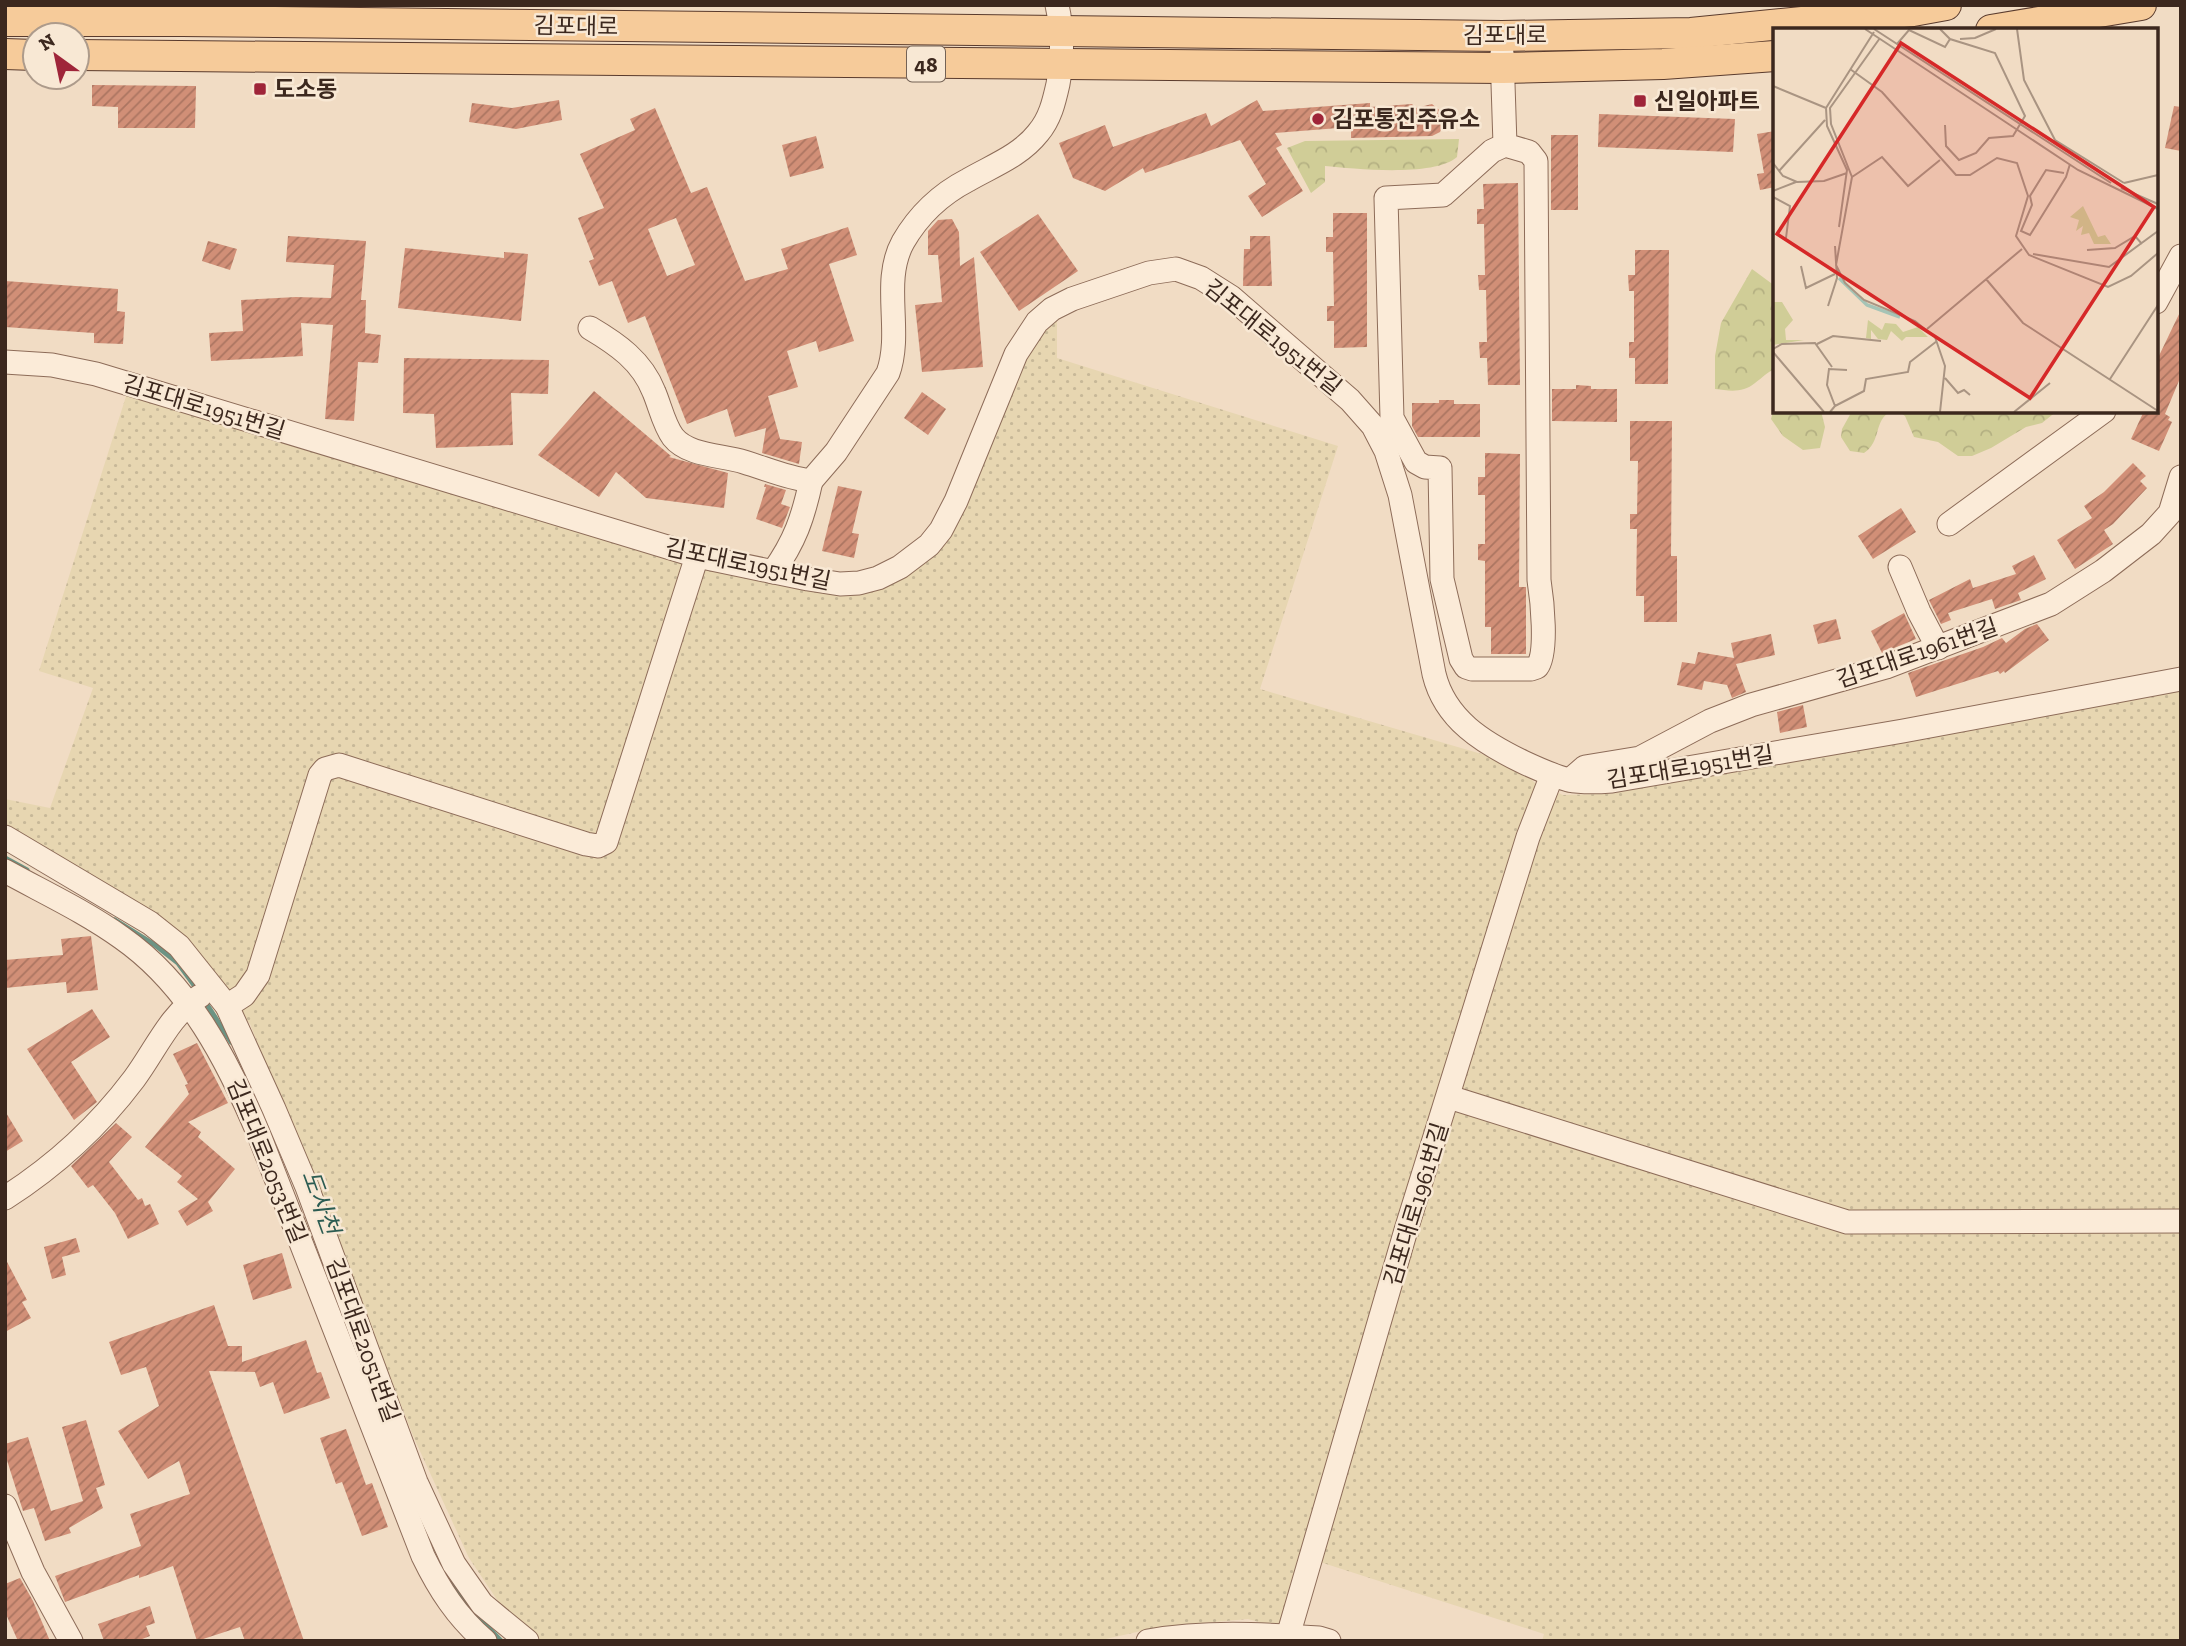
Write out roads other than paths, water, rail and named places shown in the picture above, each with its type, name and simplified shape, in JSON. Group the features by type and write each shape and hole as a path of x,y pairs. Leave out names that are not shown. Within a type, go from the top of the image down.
{"main road":[{"name":"김포대로","path":"5,21 1060,18 1502,36 1690,33 1946,5"},
{"path":"2003,28 2141,5"},
{"name":"김포대로","path":"91,55 1503,68 1663,65 1773,56"}],"lane":[{"path":"773,572 796,536 805,511 811,481 836,452 888,373 893,338 895,259 909,232 928,209 948,192 1015,154 1038,134 1055,100 1062,66 1060,18"},
{"path":"1502,36 1505,145"},
{"path":"1505,145 1529,152 1536,161 1539,580 1543,603 1541,663 1531,669 1472,669 1466,667 1461,659 1442,579 1440,468 1425,467 1416,462 1392,418 1386,198 1443,195 1492,151 1505,145"},
{"path":"2158,298 2181,256"},
{"name":"김포대로1951번길","path":"5,362 52,365 96,374 697,556 840,584 859,583 878,578 916,556 941,530 956,501 1016,354 1037,322 1052,309 1072,299 1149,273 1176,269 1201,278 1231,297 1350,400 1373,426 1391,464 1400,495 1434,674 1442,696 1458,719 1483,740 1561,778 1612,781 1903,731 2181,679"},
{"path":"590,328 637,363 653,388 668,428 679,443 689,449 742,461 783,476 811,481"},
{"path":"1949,524 2101,413"},
{"name":"김포대로1961번길","path":"1288,1636 1406,1230 1528,837 1561,778 1585,767 1640,758 1700,726 1751,705 1870,673 2051,604 2127,554 2170,513 2181,477"},
{"path":"227,1006 244,995 258,975 320,775 325,769 339,765 586,844 598,846 606,842 697,556"},
{"path":"1900,567 1938,648"},
{"name":"김포대로2051번길","path":"5,837 150,923 179,946 201,995 227,1006 307,1187 411,1469 454,1564 482,1604 527,1641"},
{"name":"김포대로2053번길","path":"5,872 71,906 123,938 156,966 201,995 224,1060 249,1110 424,1556 455,1611 485,1641"},
{"path":"5,1198 52,1166 94,1126 133,1080 179,1013 201,995"},
{"path":"1449,1097 1847,1222 2181,1221"},
{"path":"5,1506 33,1572 71,1641"},
{"path":"1148,1641 1181,1635 1288,1636 1329,1641"}],"waterway":[{"name":"도사천","path":"5,858 27,870"},
{"name":"도사천","path":"115,920 178,963 199,992"},
{"name":"도사천","path":"204,1000 231,1042"},
{"name":"도사천","path":"453,1581 469,1607 501,1641"}],"place":[{"name":"도소동","path":"260,89"},
{"name":"신일아파트","path":"1640,101"},
{"name":"김포통진주유소","path":"1318,119"}]}
